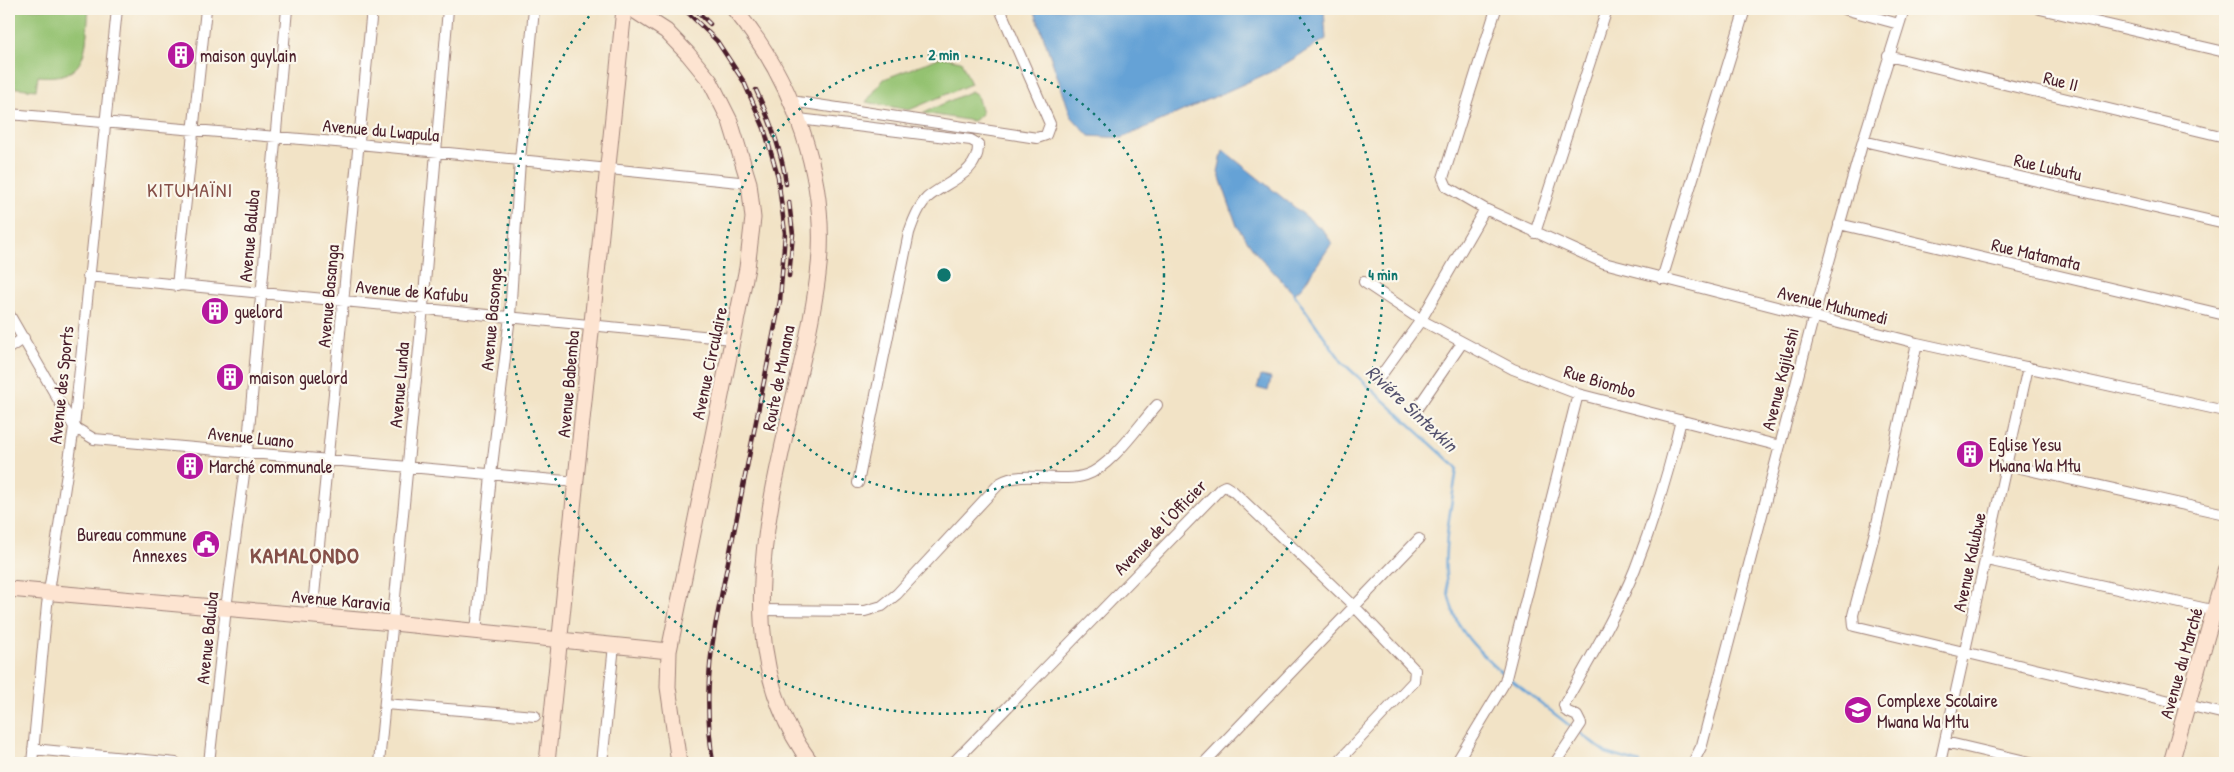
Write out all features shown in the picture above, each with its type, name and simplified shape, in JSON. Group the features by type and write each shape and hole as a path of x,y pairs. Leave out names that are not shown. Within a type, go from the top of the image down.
{"street":[{"name":"Avenue des Sports","path":"32,763 48,593 74,427 88,276 117,9"},
{"path":"177,286 206,9"},
{"name":"Avenue Baluba","path":"209,763 226,608 247,452 287,9"},
{"name":"Avenue Basanga","path":"312,616 372,9"},
{"name":"Avenue Lunda","path":"379,763 423,307 448,9"},
{"name":"Avenue Basonge","path":"476,632 491,475 510,316 520,160 534,9"},
{"name":"Avenue Babemba","path":"547,763 578,482 624,9"},
{"name":"Avenue Circulaire","path":"632,9 666,31 710,81 730,121 749,183 752,218 747,268 669,651 668,687 679,763"},
{"path":"791,101 1038,138 1046,135 1050,124 1000,9"},
{"name":"Avenue Muhumedi","path":"1496,9 1443,181 1448,187 1485,209 1604,263 1662,279 1814,315 1917,343 2225,411"},
{"path":"1536,233 1607,9"},
{"path":"1662,279 1745,9"},
{"path":"1844,9 1899,24"},
{"name":"Avenue Kajileshi","path":"1694,762 1702,744 1839,224 1888,56 1904,9"},
{"path":"2040,9 2225,52"},
{"name":"Route de Munana","path":"740,13 767,54 799,119 813,175 819,221 818,274 770,515 761,578 761,610 766,661 774,690 788,726 798,746 811,763"},
{"name":"Rue II","path":"1888,56 2225,137"},
{"name":"Avenue du Lwapula","path":"9,114 436,151 607,170 749,183"},
{"path":"799,119 971,140 978,144 979,154 967,172 926,199 916,215 909,233 858,483"},
{"name":"Rue Lubutu","path":"1863,140 2225,224"},
{"path":"1377,381 1421,320 1485,209"},
{"name":"Rue Matamata","path":"1839,224 2225,315"},
{"name":"Avenue de Kafubu","path":"88,276 344,302 423,307 733,339"},
{"name":"Rue Biombo","path":"1364,282 1421,320 1513,369 1578,394 1780,446"},
{"path":"9,314 74,427"},
{"path":"9,348 24,338"},
{"path":"1416,410 1462,343"},
{"path":"1917,343 1876,528 1853,615 1853,624 1856,627 2225,714"},
{"name":"Avenue Kalubwe","path":"1940,763 1987,560 2028,367"},
{"path":"1456,763 1505,682 1578,394"},
{"path":"761,610 865,611 882,606 897,594 1000,484 1010,478 1074,478 1092,473 1107,462 1156,406"},
{"path":"1556,763 1581,724 1577,716 1566,711 1564,705 1608,625 1634,571 1670,466 1681,420"},
{"name":"Avenue Luano","path":"74,427 84,434 104,441 578,482"},
{"path":"2007,465 2225,514"},
{"name":"Avenue de l'Officier","path":"953,763 1221,488 1228,487 1355,606 1412,666 1416,674 1414,681 1337,763"},
{"path":"1204,763 1420,539"},
{"path":"1987,560 2220,612"},
{"name":"Avenue du Marché","path":"2171,763 2220,612 2225,572"},
{"name":"Avenue Karavia","path":"9,589 393,623 669,651"},
{"path":"602,763 614,645"},
{"path":"385,704 535,716"},
{"path":"1945,742 2034,763"},
{"path":"33,749 176,763"}],"green space":[{"path":"9,9 89,9 85,49 82,59 76,68 55,76 38,76 36,90 9,87"},
{"path":"941,57 961,61 971,84 909,110 866,102 884,79"},
{"path":"971,91 977,95 982,114 973,121 923,113"}],"water":[{"path":"1034,9 1324,9 1326,39 1275,70 1122,138 1089,136 1071,116"},
{"path":"1223,150 1323,230 1332,243 1302,287 1294,294 1256,253 1237,226 1218,172"},
{"path":"1261,376 1271,378 1268,391 1257,388"}],"waterway":[{"name":"Riviére Sintexkin","path":"1294,294 1343,363 1457,468 1447,534 1446,578 1450,599 1457,619 1468,638 1503,674"},
{"name":"Riviére Sintexkin","path":"1510,679 1574,729"},
{"name":"Riviére Sintexkin","path":"1579,732 1606,753 1640,763"}],"railway":[{"path":"684,9 717,41 744,82 764,128 778,177 785,233 780,301 712,645 708,711 713,763"},
{"path":"695,9 710,24"},
{"path":"756,90 775,136 786,184"},
{"path":"789,202 793,234 789,276"}],"place":[{"name":"maison guylain","path":"181,55"},
{"name":"guelord","path":"215,311"},
{"name":"maison guelord","path":"230,377"},
{"name":"Eglise Yesu Mwana Wa Mtu","path":"1970,454"},
{"name":"Marché communale","path":"190,466"},
{"name":"Bureau commune Annexes","path":"206,544"},
{"name":"Complexe Scolaire Mwana Wa Mtu","path":"1858,710"}],"district":[{"name":"KITUMAÏNI","path":"190,189"},
{"name":"KAMALONDO","path":"305,555"}]}
